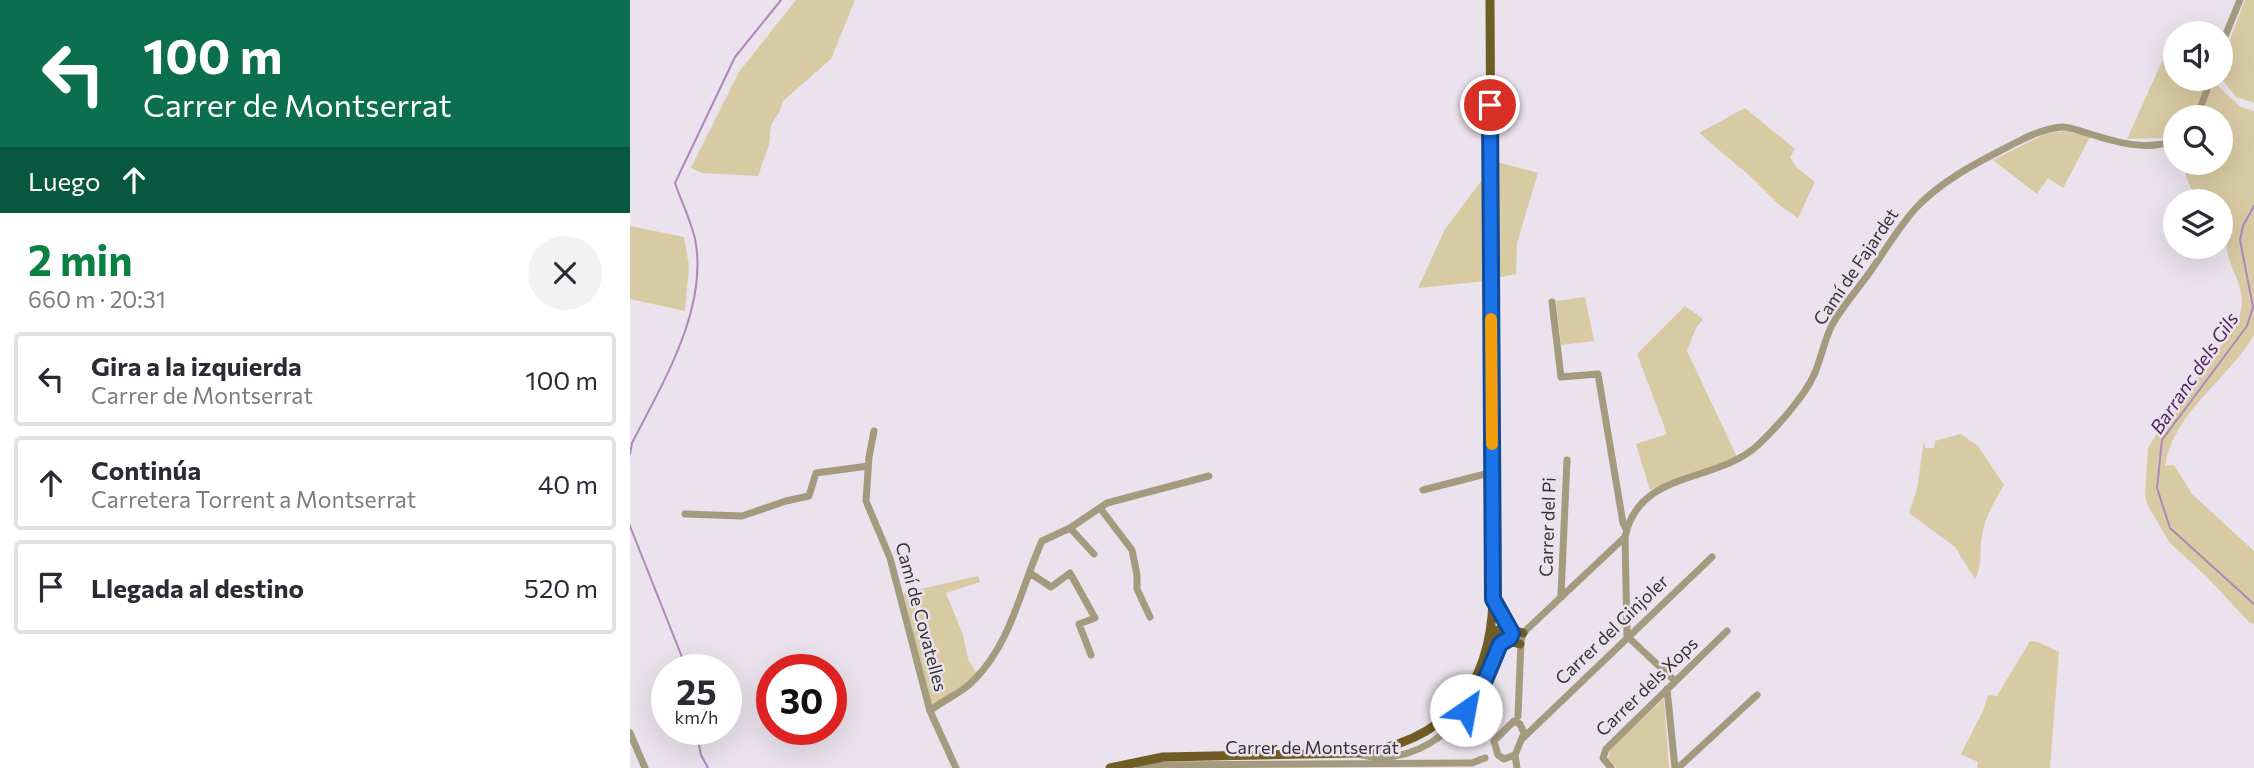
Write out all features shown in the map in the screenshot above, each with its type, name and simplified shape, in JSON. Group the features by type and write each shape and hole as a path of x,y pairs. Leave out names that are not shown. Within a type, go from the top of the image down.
{"main road":[{"path":"1110,768 1163,757 1353,753 1385,749 1404,743 1435,727 1473,684 1485,659 1491,632 1493,599 1490,0"},
{"path":"1491,632 1509,629 1521,639"},
{"path":"1491,632 1497,638 1507,641 1521,639"}],"street":[{"path":"2231,21 2240,0"},
{"name":"Camí de Fajardet","path":"1521,639 1626,533 1633,513 1658,489 1734,462 1758,445 1804,391 1813,377 1823,344 1841,310 1922,202 1956,176 2023,139 2063,127 2133,145 2163,143"},
{"path":"1552,302 1561,377 1598,374 1626,533 1627,636 1675,681"},
{"name":"Camí de Covatelles","path":"874,431 866,501 890,558 930,711 956,768"},
{"name":"Carrer del Pi","path":"1561,596 1567,460"},
{"path":"685,514 742,516 786,500 808,497 813,491 816,473 869,466"},
{"path":"1423,490 1493,472"},
{"path":"930,711 971,683 984,669 1014,616 1042,541 1107,503 1209,476"},
{"path":"1100,508 1132,550 1137,589 1150,617"},
{"path":"1070,527 1094,554"},
{"name":"Carrer del Ginjoler","path":"1523,738 1712,557"},
{"path":"1030,573 1051,587 1070,573 1095,618 1079,624 1091,655"},
{"path":"1493,599 1509,629"},
{"name":"Carrer de Montserrat","path":"1353,753 1368,757 1401,756 1422,748 1451,727 1482,687 1500,644 1507,641 1512,633 1509,629"},
{"name":"Carrer dels Xops","path":"1611,768 1604,761 1603,752 1727,631"},
{"path":"1516,768 1515,755 1523,738 1518,722 1521,639"},
{"path":"1667,689 1676,768"},
{"path":"1676,768 1757,695"},
{"path":"1518,722 1535,727"},
{"path":"1485,758 1494,741 1518,722"},
{"path":"630,733 645,768"},
{"path":"1494,745 1501,757 1516,768"},
{"name":"Carrer de Montserrat","path":"1139,768 1439,766 1515,755"}],"shaded area":[{"path":"796,0 855,0 831,59 783,101 771,125 769,145 758,176 702,173 691,168 739,72"},
{"path":"2245,0 2254,0 2254,103 2236,97 2231,91 2233,32"},
{"path":"2163,59 2163,91 2205,91 2199,105 2163,105 2163,138 2127,139"},
{"path":"2211,91 2223,91 2240,107 2254,111 2254,335 2190,412 2170,446 2165,466 2174,465 2192,494 2254,551 2254,624 2170,543 2148,506 2145,495 2148,448 2236,325 2241,311 2240,290 2230,259 2233,259 2233,189 2192,189 2186,177 2233,175 2233,105 2205,105"},
{"path":"1745,108 1795,149 1790,157 1796,167 1815,182 1798,218 1778,204 1750,176 1699,133"},
{"path":"2064,131 2090,137 2063,188 2048,178 2037,194 1993,160 2045,134"},
{"path":"1497,162 1538,173 1517,243 1516,274 1497,278"},
{"path":"1485,176 1486,281 1418,288 1445,229"},
{"path":"630,226 684,237 689,266 685,311 630,299"},
{"path":"1585,297 1594,341 1561,345 1556,301"},
{"path":"1685,306 1703,319 1696,328 1687,351 1737,457 1650,490 1636,444 1667,434 1637,354"},
{"path":"1961,434 1978,446 2004,485 1985,522 1975,579 1955,547 1909,513 1917,489 1924,440 1925,448 1934,448 1935,441"},
{"path":"978,576 980,582 946,593 963,635 968,659 977,674 931,706 903,593"},
{"path":"2030,641 2059,652 2050,768 1977,768 1978,762 1961,754 1983,711 1988,695 1997,696"},
{"path":"1664,699 1669,768 1616,768 1608,758 1610,749"}],"waterway":[{"path":"630,454 632,443 680,345 695,292 698,265 695,239 675,183 735,57 781,0"},
{"name":"Barranc dels Gils","path":"2254,206 2243,226 2240,240 2253,307 2247,326 2162,440 2157,488 2170,528 2254,604"},
{"path":"630,526 681,654"},
{"path":"699,745 708,768"}],"slow traffic":[{"path":"1491,319 1492,444"}],"route":[{"path":"1466,710 1482,687 1500,644 1507,641 1512,633 1493,599 1490,105"}]}
